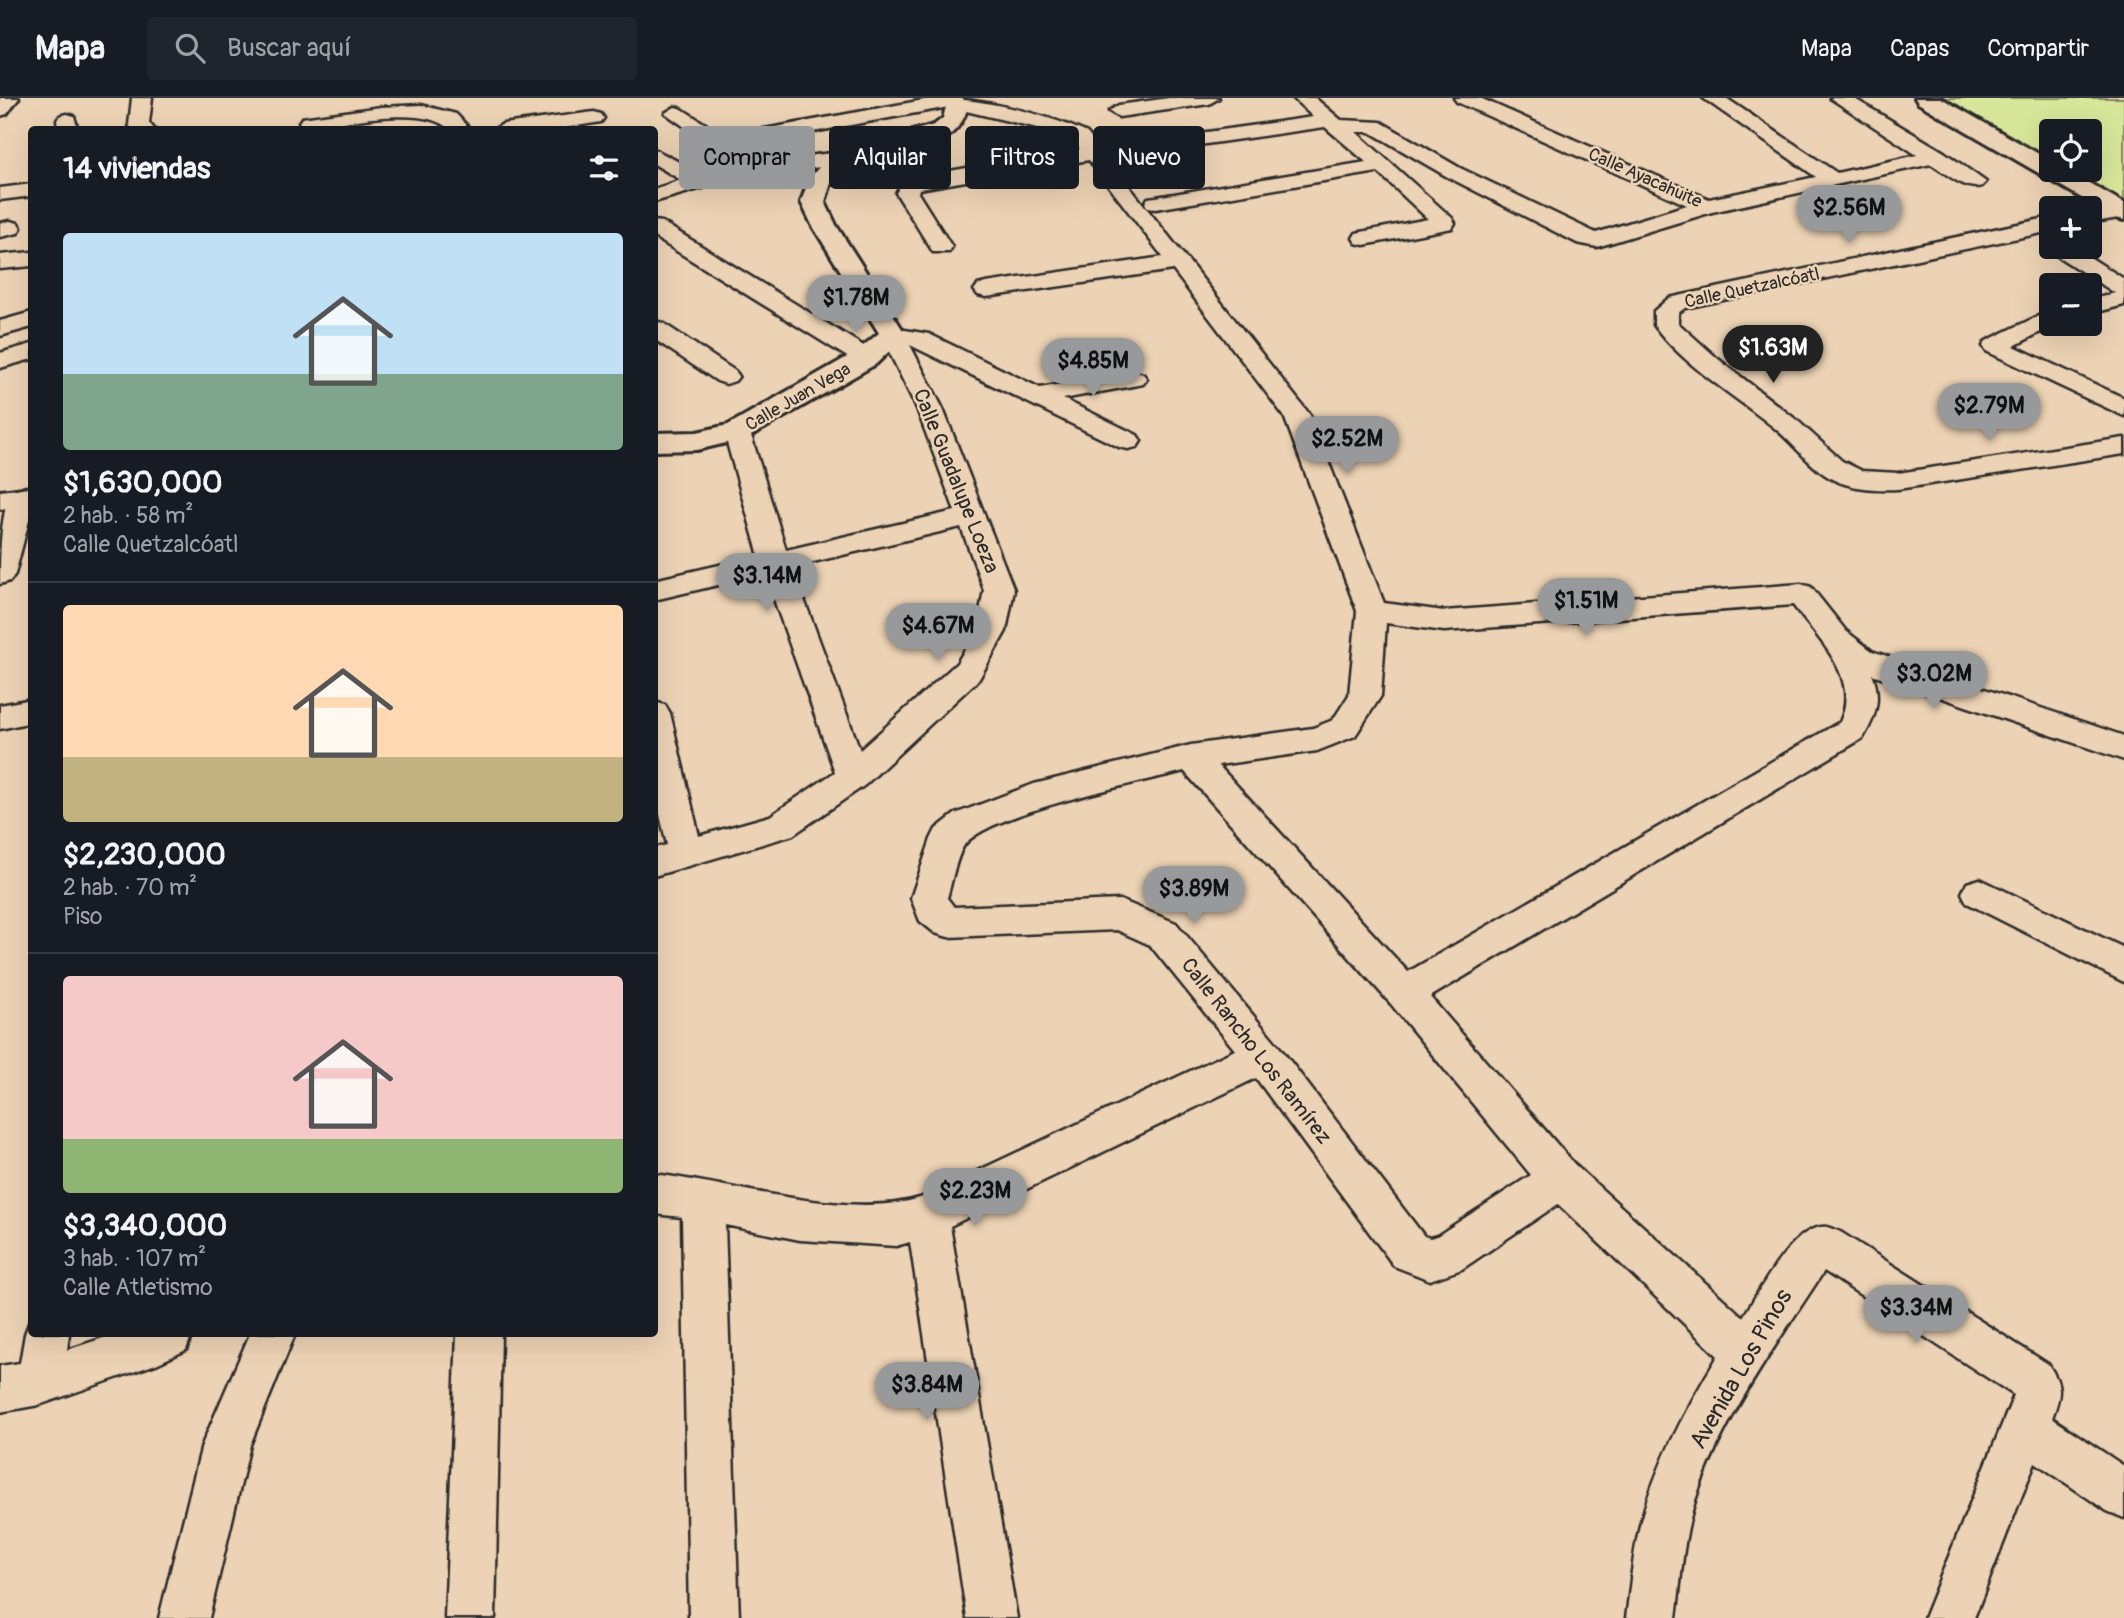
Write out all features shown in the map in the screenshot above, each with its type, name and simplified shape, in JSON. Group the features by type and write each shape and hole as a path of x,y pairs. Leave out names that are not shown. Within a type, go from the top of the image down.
{"street":[{"path":"0,110 9,98"},
{"path":"140,126 142,98"},
{"path":"1119,111 1209,98"},
{"path":"1303,98 1383,165 1444,223 1364,238"},
{"name":"Calle Ayacahuite","path":"1464,98 1707,206 1937,156"},
{"path":"1713,98 1834,180"},
{"path":"1840,98 1975,182"},
{"path":"1926,98 2122,212"},
{"path":"946,126 956,117 951,101"},
{"path":"675,113 713,138 737,140 951,101 1069,130 1080,136 1093,152"},
{"path":"571,105 606,126"},
{"path":"309,122 406,111 432,112 449,118 457,126"},
{"path":"533,126 594,118"},
{"path":"1205,140 1334,123 1374,125 1453,172 1585,238 1608,239 1707,206"},
{"path":"941,247 907,193 910,185 1093,153"},
{"path":"661,165 679,173"},
{"path":"1156,203 1383,165"},
{"path":"829,170 821,179 813,202 824,225 893,335 920,338 1128,441"},
{"path":"658,194 679,186"},
{"path":"1122,189 1297,415 1372,611 1365,696 1344,727 1317,739 1191,757"},
{"path":"0,194 28,190"},
{"path":"2102,215 2122,212"},
{"name":"Calle Quetzalcóatl","path":"2039,226 1677,303 1666,311 1666,325 1688,348 1784,422 1839,471 1851,476 1874,482 1898,481 2124,446"},
{"path":"658,229 866,358"},
{"path":"0,262 28,259"},
{"path":"2078,259 2124,289"},
{"path":"986,290 1178,262"},
{"path":"2102,304 2124,298"},
{"path":"0,305 28,302"},
{"path":"0,329 28,321"},
{"path":"2039,323 1995,346 2124,408"},
{"path":"658,331 726,376"},
{"name":"Calle Juan Vega","path":"658,442 697,441 737,432 866,358 893,335"},
{"name":"Calle Guadalupe Loeza","path":"670,858 781,826 853,776 968,671 990,631 999,590 930,409 893,335"},
{"path":"0,361 28,352"},
{"path":"1037,396 1134,379"},
{"path":"737,432 776,564 853,776"},
{"path":"0,574 18,498"},
{"path":"658,589 776,564 971,516"},
{"path":"1372,611 1444,621 1801,594 1831,636 1844,649 1861,659 2124,748"},
{"path":"1404,993 1852,730 1863,710 1862,690 1844,649"},
{"path":"0,717 28,711"},
{"path":"658,749 670,858"},
{"path":"1191,757 1404,993 1560,1179 1746,1351"},
{"name":"Calle Rancho Los Ramírez","path":"1191,757 1034,797 967,823 948,839 929,898 933,911 948,922 1120,915 1163,934 1263,1056 1409,1251 1430,1259 1447,1254 1560,1179"},
{"path":"1980,893 2124,967"},
{"path":"658,1194 703,1200 800,1220 896,1226 927,1216 1263,1056"},
{"path":"703,1200 714,1618"},
{"path":"927,1216 992,1618"},
{"name":"Avenida Los Pinos","path":"1651,1618 1668,1509 1706,1421 1746,1351 1810,1254 1817,1249 1827,1248 2032,1380 2037,1388 2037,1396 2026,1428"},
{"path":"20,1385 45,1337"},
{"path":"20,1385 165,1337"},
{"path":"184,1618 226,1445 272,1337"},
{"path":"470,1618 479,1337"},
{"path":"1949,1618 2026,1428 2124,1494"}],"green space":[{"path":"1943,98 2124,98 2124,203 2087,182 2102,182 2102,119 2039,119 2039,154"}]}
